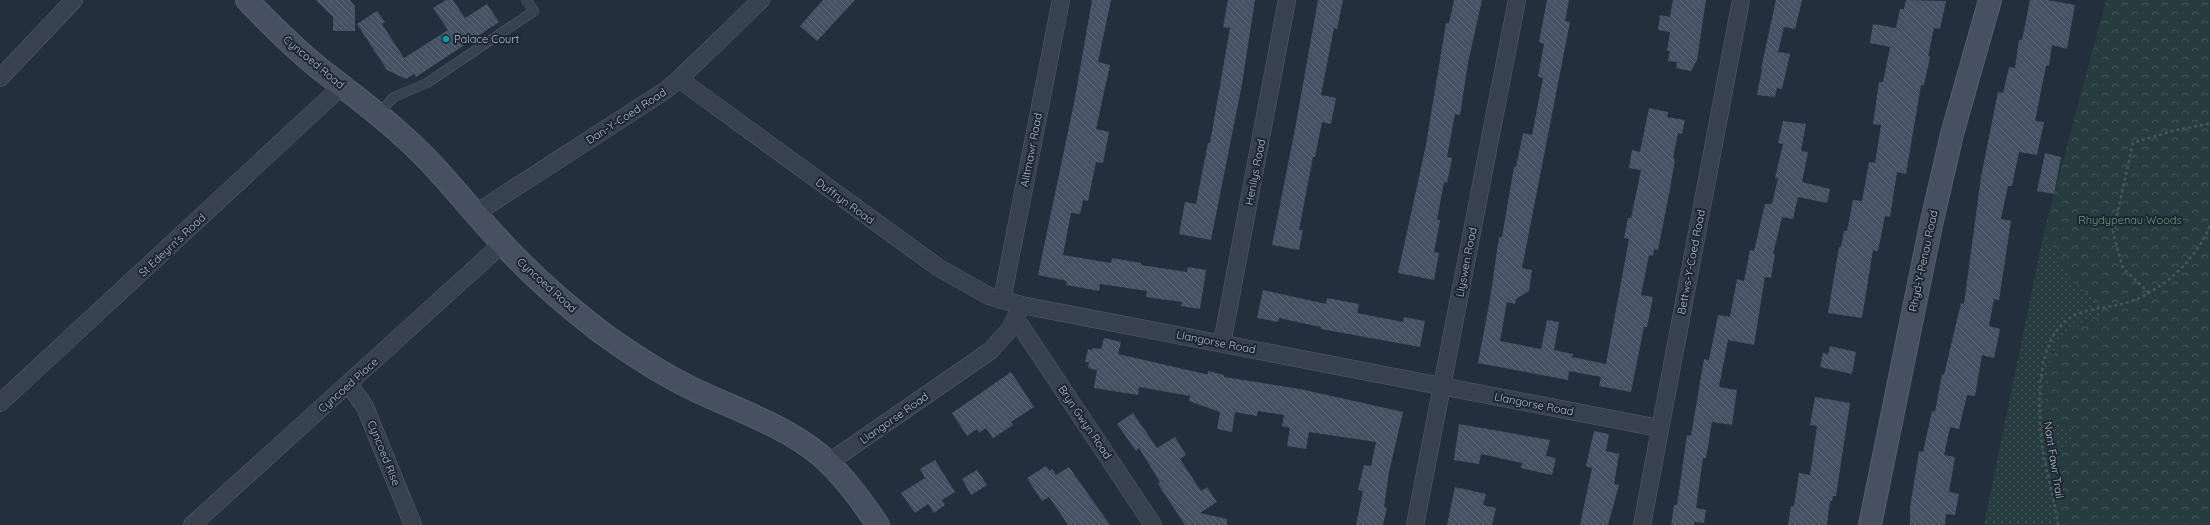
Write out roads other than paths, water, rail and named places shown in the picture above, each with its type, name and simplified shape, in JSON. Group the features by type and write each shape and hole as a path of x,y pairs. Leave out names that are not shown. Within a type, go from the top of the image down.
{"street":[{"path":"0,78 74,0"},
{"name":"Cyncoed Road","path":"247,0 298,50 378,114 422,154 502,244 526,268 580,315 635,355 689,387 781,430 803,443 828,463 854,490 878,525"},
{"name":"Dan-Y-Coed Road","path":"476,213 679,80 761,0"},
{"name":"Alltmawr Road","path":"1002,300 1061,0"},
{"name":"Henllys Road","path":"1222,343 1287,0"},
{"name":"Llyswen Road","path":"1415,525 1517,0"},
{"name":"Bettws-Y-Coed Road","path":"1642,525 1659,428 1741,0"},
{"name":"Rhyd-Y-Penau Road","path":"1870,525 1933,217 1952,134 1990,0"},
{"name":"Duffryn Road","path":"679,80 917,254 963,283 1002,300 1018,312"},
{"name":"St Edeyrn's Road","path":"0,403 342,86"},
{"name":"Cyncoed Place","path":"192,525 502,244"},
{"name":"Llangorse Road","path":"828,463 990,351 1018,312 1222,343 1659,428"},
{"name":"Bryn Gwyn Road","path":"1018,312 1153,525"},
{"name":"Cyncoed Rise","path":"349,384 365,407 413,525"}],"lane":[{"path":"378,114 394,97 428,83 534,12 526,0"}],"place":[{"name":"Palace Court","path":"446,39"}],"park label":[{"name":"Rhydypenau Woods","path":"2130,220"}]}
